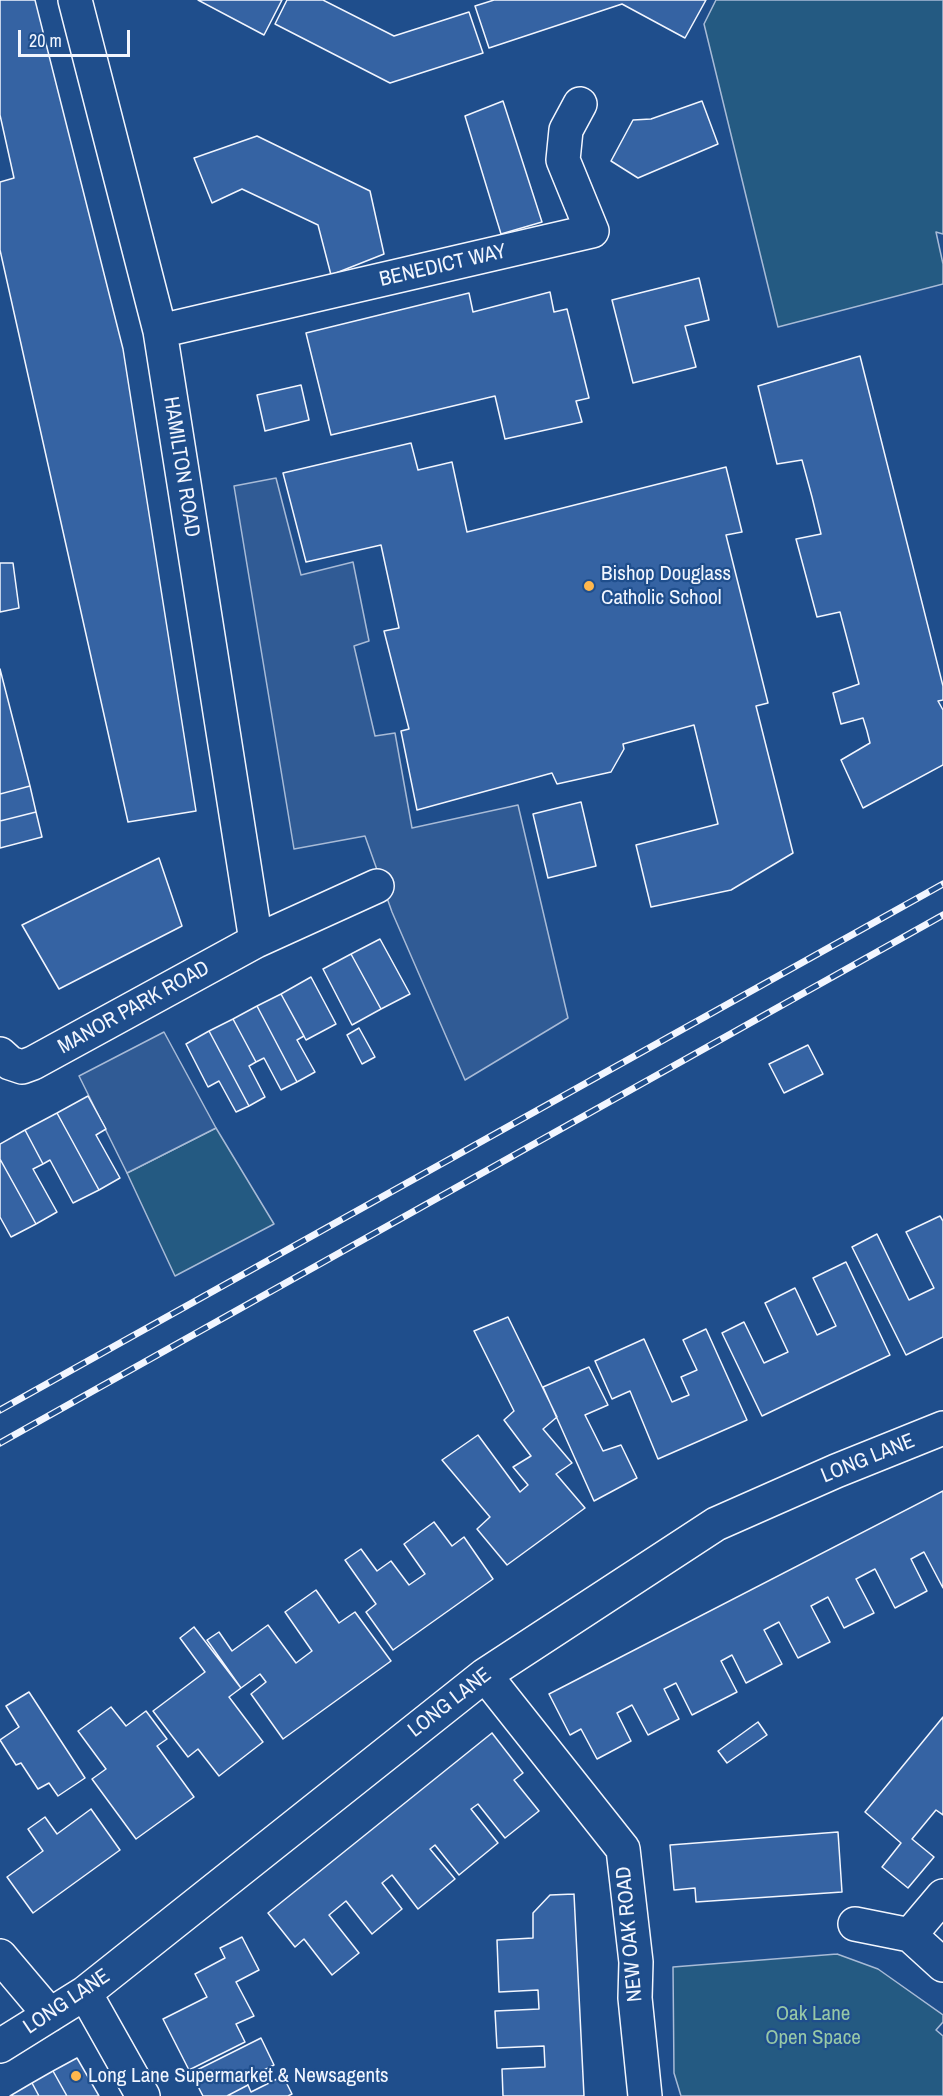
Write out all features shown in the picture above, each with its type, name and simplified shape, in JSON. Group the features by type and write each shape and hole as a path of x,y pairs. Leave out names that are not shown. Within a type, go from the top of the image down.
{"street":[{"name":"HAMILTON ROAD","path":"75,0 160,332 256,941"},
{"name":"BENEDICT WAY","path":"160,332 592,231 564,160 566,130 580,104"},
{"name":"MANOR PARK ROAD","path":"3,1063 22,1067 33,1064 256,941 377,886"},
{"name":"LONG LANE","path":"0,2046 85,1993 485,1675 716,1524 836,1471 943,1428"},
{"name":"NEW OAK ROAD","path":"485,1675 623,1849 636,1962 635,1998 645,2096"},
{"path":"910,1935 943,1896"},
{"path":"855,1924 910,1935 943,1965"},
{"path":"0,1956 50,2016"},
{"path":"85,1993 143,2096"}],"green space":[{"path":"716,0 943,0 943,234 936,232 943,264 943,284 778,327 704,24"},
{"path":"216,1128 274,1224 175,1276 127,1173"},
{"name":"Oak Lane Open Space","path":"837,1954 878,1969 943,2015 943,2022 936,2030 943,2036 943,2096 681,2096 674,2073 673,1967"}],"shaded area":[{"path":"276,478 301,575 353,562 369,641 354,646 375,736 395,733 412,828 518,805 568,1018 465,1080 392,912 365,836 294,849 234,486"},
{"path":"164,1032 216,1128 127,1173 79,1076"}],"building":[{"path":"0,0 35,0 123,349 196,811 128,822 0,250 0,182 14,178 0,115"},
{"path":"198,0 282,0 264,35"},
{"path":"287,0 323,0 394,36 469,12 483,53 390,83 275,24"},
{"path":"494,0 706,0 685,38 622,4 489,48 475,6"},
{"path":"503,101 542,222 501,234 465,116"},
{"path":"702,101 718,144 638,178 611,161 633,120 651,119"},
{"path":"257,136 370,191 384,254 331,275 318,225 242,189 212,203 194,158"},
{"path":"699,278 709,320 685,326 696,367 633,383 612,300"},
{"path":"550,292 554,312 567,309 589,398 576,401 582,422 505,439 495,396 331,435 306,333 469,293 473,312"},
{"path":"860,356 943,686 943,700 938,701 943,710 943,765 863,808 841,760 870,743 867,731 863,718 841,724 833,693 859,684 840,612 817,617 796,539 821,534 812,497 802,460 777,464 758,386"},
{"path":"301,385 309,420 265,431 257,395"},
{"path":"411,443 418,470 452,462 467,532 726,467 742,532 726,535 768,703 756,706 793,853 731,890 651,907 636,845 718,824 694,725 623,744 624,749 611,772 557,784 552,773 417,810 401,731 409,729 384,631 399,628 381,545 306,562 283,473"},
{"path":"0,563 13,563 19,608 0,612"},
{"path":"0,669 30,786 0,794"},
{"path":"30,786 36,812 0,821 0,794"},
{"path":"581,802 596,866 548,878 533,814"},
{"path":"36,812 42,837 0,848 0,821"},
{"path":"159,858 182,926 59,989 22,925"},
{"path":"380,939 410,994 381,1009 351,954"},
{"path":"351,954 381,1009 352,1025 323,969"},
{"path":"311,977 336,1024 306,1040 281,994"},
{"path":"281,994 304,1036 297,1040 315,1072 297,1082 257,1006"},
{"path":"257,1006 297,1082 281,1090 264,1058 256,1062 233,1019"},
{"path":"233,1019 256,1062 249,1066 265,1097 249,1106 209,1031"},
{"path":"359,1028 375,1057 362,1064 347,1035"},
{"path":"209,1031 249,1106 236,1112 219,1081 208,1087 186,1044"},
{"path":"808,1045 823,1074 784,1093 769,1064"},
{"path":"88,1096 106,1129 96,1135 120,1178 99,1190 57,1113"},
{"path":"57,1113 99,1190 73,1203 50,1160 43,1164 25,1130"},
{"path":"25,1130 43,1164 33,1169 57,1212 36,1224 0,1159 0,1144"},
{"path":"0,1159 36,1224 11,1237 0,1217"},
{"path":"940,1216 943,1221 943,1337 906,1355 852,1247 877,1234 909,1300 934,1288 906,1232"},
{"path":"846,1262 890,1355 762,1416 722,1333 744,1322 764,1363 788,1352 765,1303 795,1288 817,1335 836,1326 813,1278"},
{"path":"508,1317 557,1417 543,1429 572,1463 556,1474 585,1508 507,1565 477,1529 490,1517 442,1460 478,1435 520,1492 528,1485 513,1467 531,1456 504,1420 514,1411 474,1331"},
{"path":"706,1329 747,1420 658,1459 630,1391 612,1399 595,1361 644,1339 672,1402 689,1395 681,1377 697,1370 683,1340"},
{"path":"589,1367 608,1405 585,1415 603,1451 621,1445 637,1478 594,1501 543,1387"},
{"path":"943,1491 943,1588 924,1552 911,1559 927,1591 895,1608 875,1569 856,1579 874,1613 844,1628 828,1597 811,1606 830,1642 798,1658 779,1622 764,1630 782,1664 746,1683 732,1655 721,1661 737,1692 692,1715 676,1683 664,1689 679,1719 648,1735 632,1705 617,1713 631,1741 597,1759 581,1729 570,1735 549,1694"},
{"path":"434,1522 452,1546 464,1537 493,1579 393,1650 366,1612 376,1604 345,1560 361,1549 377,1571 391,1561 409,1585 425,1574 404,1544"},
{"path":"316,1590 339,1623 355,1612 391,1661 283,1739 251,1694 266,1682 260,1674 241,1688 207,1640 219,1632 232,1651 268,1625 296,1663 312,1651 285,1612"},
{"path":"194,1627 241,1688 229,1697 263,1742 219,1776 198,1749 188,1757 153,1711 205,1672 180,1638"},
{"path":"29,1692 85,1778 58,1796 49,1783 38,1789 21,1763 16,1765 0,1740 19,1727 6,1706"},
{"path":"111,1707 126,1726 146,1711 167,1739 157,1746 194,1797 136,1839 92,1779 106,1769 78,1731"},
{"path":"943,1717 943,1815 936,1810 912,1839 934,1857 908,1888 882,1867 901,1843 865,1812"},
{"path":"758,1722 767,1735 727,1763 718,1751"},
{"path":"492,1733 523,1773 514,1780 539,1811 505,1838 478,1804 471,1809 498,1843 459,1875 435,1845 430,1849 455,1879 418,1909 392,1875 382,1883 402,1909 372,1934 346,1901 329,1915 359,1953 332,1975 304,1939 295,1947 268,1913"},
{"path":"91,1809 120,1850 33,1913 7,1877 43,1851 28,1829 45,1817 57,1834"},
{"path":"838,1832 842,1892 696,1902 695,1888 674,1890 670,1845"},
{"path":"574,1894 584,2096 503,2096 502,2069 545,2067 544,2046 497,2048 495,2011 539,2009 538,1990 499,1992 497,1940 533,1938 533,1913 550,1895"},
{"path":"242,1937 259,1970 236,1982 254,2016 236,2024 245,2042 189,2070 163,2019 207,1997 195,1974 225,1958 220,1948"},
{"path":"261,2038 274,2065 246,2079 248,2085 227,2096 203,2096 191,2073"},
{"path":"77,2058 99,2096 67,2096 53,2071"},
{"path":"53,2071 67,2096 39,2096 32,2083"},
{"path":"283,2076 292,2094 288,2096 227,2096 248,2085 251,2092"},
{"path":"32,2083 39,2096 10,2096"}],"railway":[{"path":"0,1410 943,884"},
{"path":"0,1443 943,915"}],"place":[{"name":"Bishop Douglass Catholic School","path":"589,586"},
{"name":"Long Lane Supermarket & Newsagents","path":"76,2076"}]}
